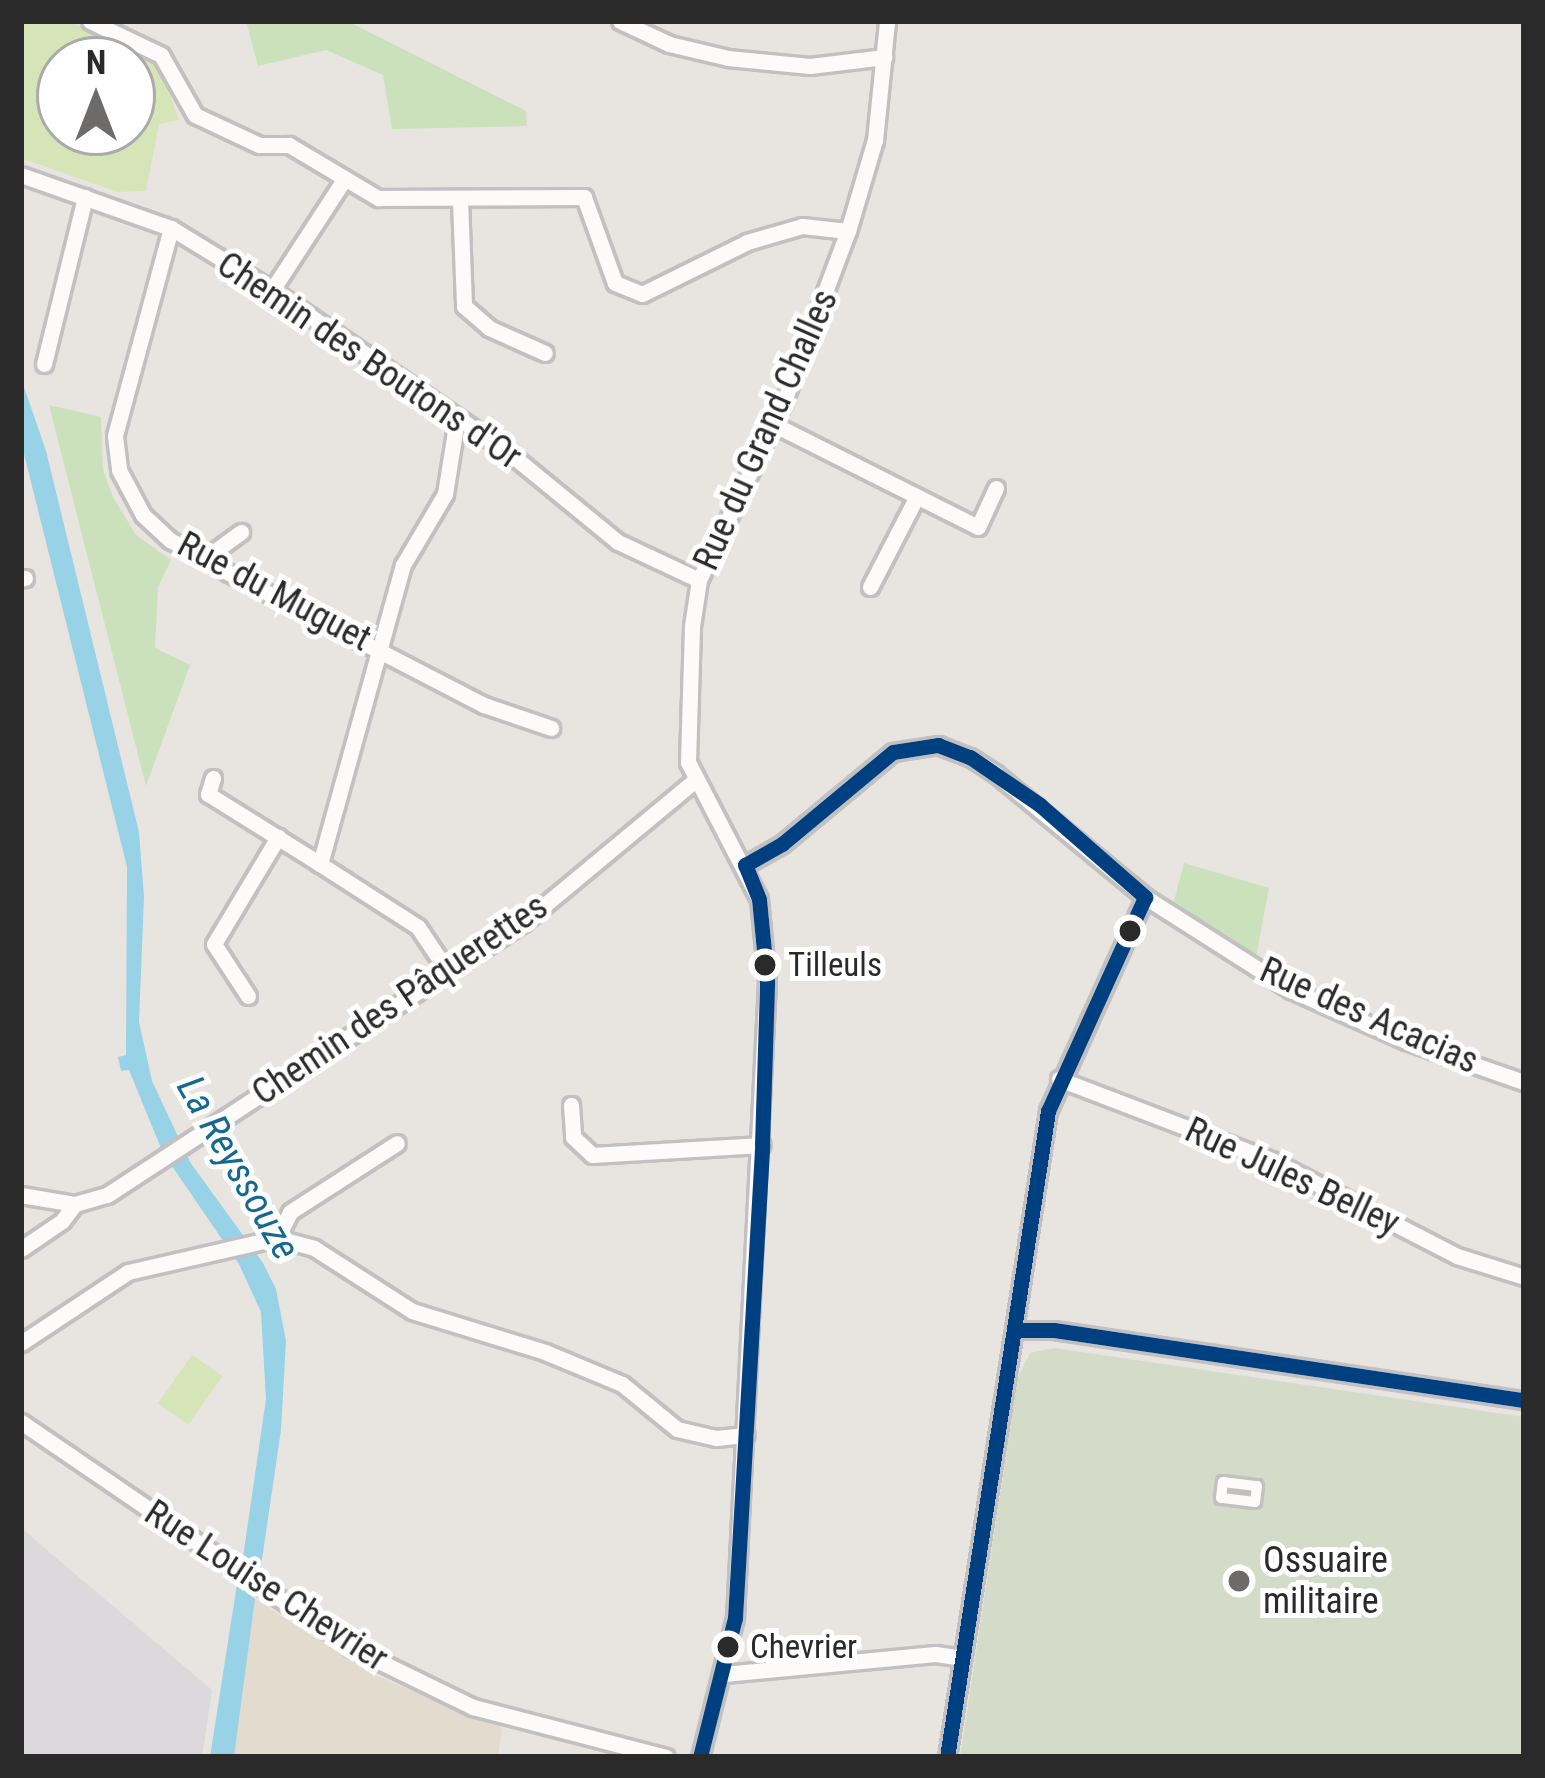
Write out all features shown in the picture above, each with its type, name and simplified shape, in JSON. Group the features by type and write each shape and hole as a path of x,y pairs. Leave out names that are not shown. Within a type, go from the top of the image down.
{"street":[{"path":"91,21 160,55 195,115 259,145 289,145 378,199 584,197 615,284 642,293 747,242 802,226 848,231"},
{"path":"620,21 669,44 728,58 810,66 884,57"},
{"name":"Rue du Grand Challes","path":"700,1757 736,1618 767,982 759,899 745,865 694,780 686,738 699,580 824,304 874,140 887,21"},
{"name":"Chemin des Boutons d'Or","path":"21,175 171,228 272,290 508,452 618,542 699,580"},
{"path":"272,290 343,181"},
{"path":"44,364 85,197"},
{"path":"460,200 464,306 490,328 545,352"},
{"name":"Rue du Muguet","path":"171,228 115,436 119,470 143,515 204,559 383,648 484,705 551,728"},
{"path":"320,864 403,566 445,494 457,419"},
{"path":"773,424 978,527 996,488"},
{"path":"870,587 917,496"},
{"path":"204,559 242,532"},
{"name":"Rue des Acacias","path":"745,865 782,844 893,752 938,746 970,757 1040,805 1145,897 1292,989 1406,1041 1524,1082"},
{"path":"213,778 208,794 418,927 448,972"},
{"name":"Chemin des Pâquerettes","path":"75,1204 107,1195 523,923 694,780"},
{"path":"248,996 214,944 278,838"},
{"path":"947,1757 1047,1117 1145,897"},
{"name":"Rue Jules Belley","path":"1060,1079 1271,1160 1457,1256 1524,1277"},
{"path":"571,1105 573,1137 592,1155 762,1145"},
{"path":"277,1238 290,1212 397,1143"},
{"path":"21,1196 75,1204 62,1221 21,1250"},
{"path":"21,1343 128,1272 277,1238 314,1247 412,1311 545,1352 622,1384 677,1429 716,1438 746,1435"},
{"path":"1016,1330 1054,1330 1524,1400"},
{"name":"Rue Louise Chevrier","path":"21,1422 352,1648 473,1707 666,1757"},
{"path":"724,1673 934,1654 962,1658"}],"shaded area":[{"path":"21,1528 212,1690 202,1757 21,1757"},
{"path":"255,1599 370,1673 502,1728 498,1757 234,1757"}],"green space":[{"path":"21,21 68,21 99,36 36,36 36,156 153,156 146,191 118,192 21,158"},
{"path":"246,21 347,21 526,111 527,126 392,129 383,75 326,50 258,66"},
{"path":"156,64 179,120 159,124 156,139"},
{"path":"49,405 101,417 103,470 113,497 136,535 171,560 158,587 155,648 190,665 146,786"},
{"path":"1184,863 1269,888 1256,957 1172,908"},
{"path":"1054,1348 1524,1417 1524,1757 960,1757 1018,1377 1030,1353"},
{"path":"192,1355 222,1376 188,1425 158,1403"}],"water":[{"path":"21,378 46,451 139,832 144,897 139,1022 152,1081 190,1162 263,1263 276,1289 286,1341 281,1430 260,1573 242,1564 266,1399 261,1312 239,1264 163,1153 129,1070 121,1071 118,1057 126,1055 127,867 21,442"},
{"path":"237,1584 255,1599 234,1757 210,1757"}],"transit line":[{"path":"745,865 782,844 893,752 938,745 970,757 1040,805 1145,897"},
{"path":"700,1757 735,1618 762,1145 767,982 759,899 745,865"},
{"path":"947,1757 1048,1111 1145,897"},
{"path":"1016,1330 1054,1330 1524,1400"}],"place":[{"name":"Tilleuls","path":"765,965"},
{"name":"Ossuaire militaire","path":"1239,1581"},
{"name":"Chevrier","path":"728,1647"}],"water label":[{"name":"La Reyssouze","path":"238,1168"}]}
